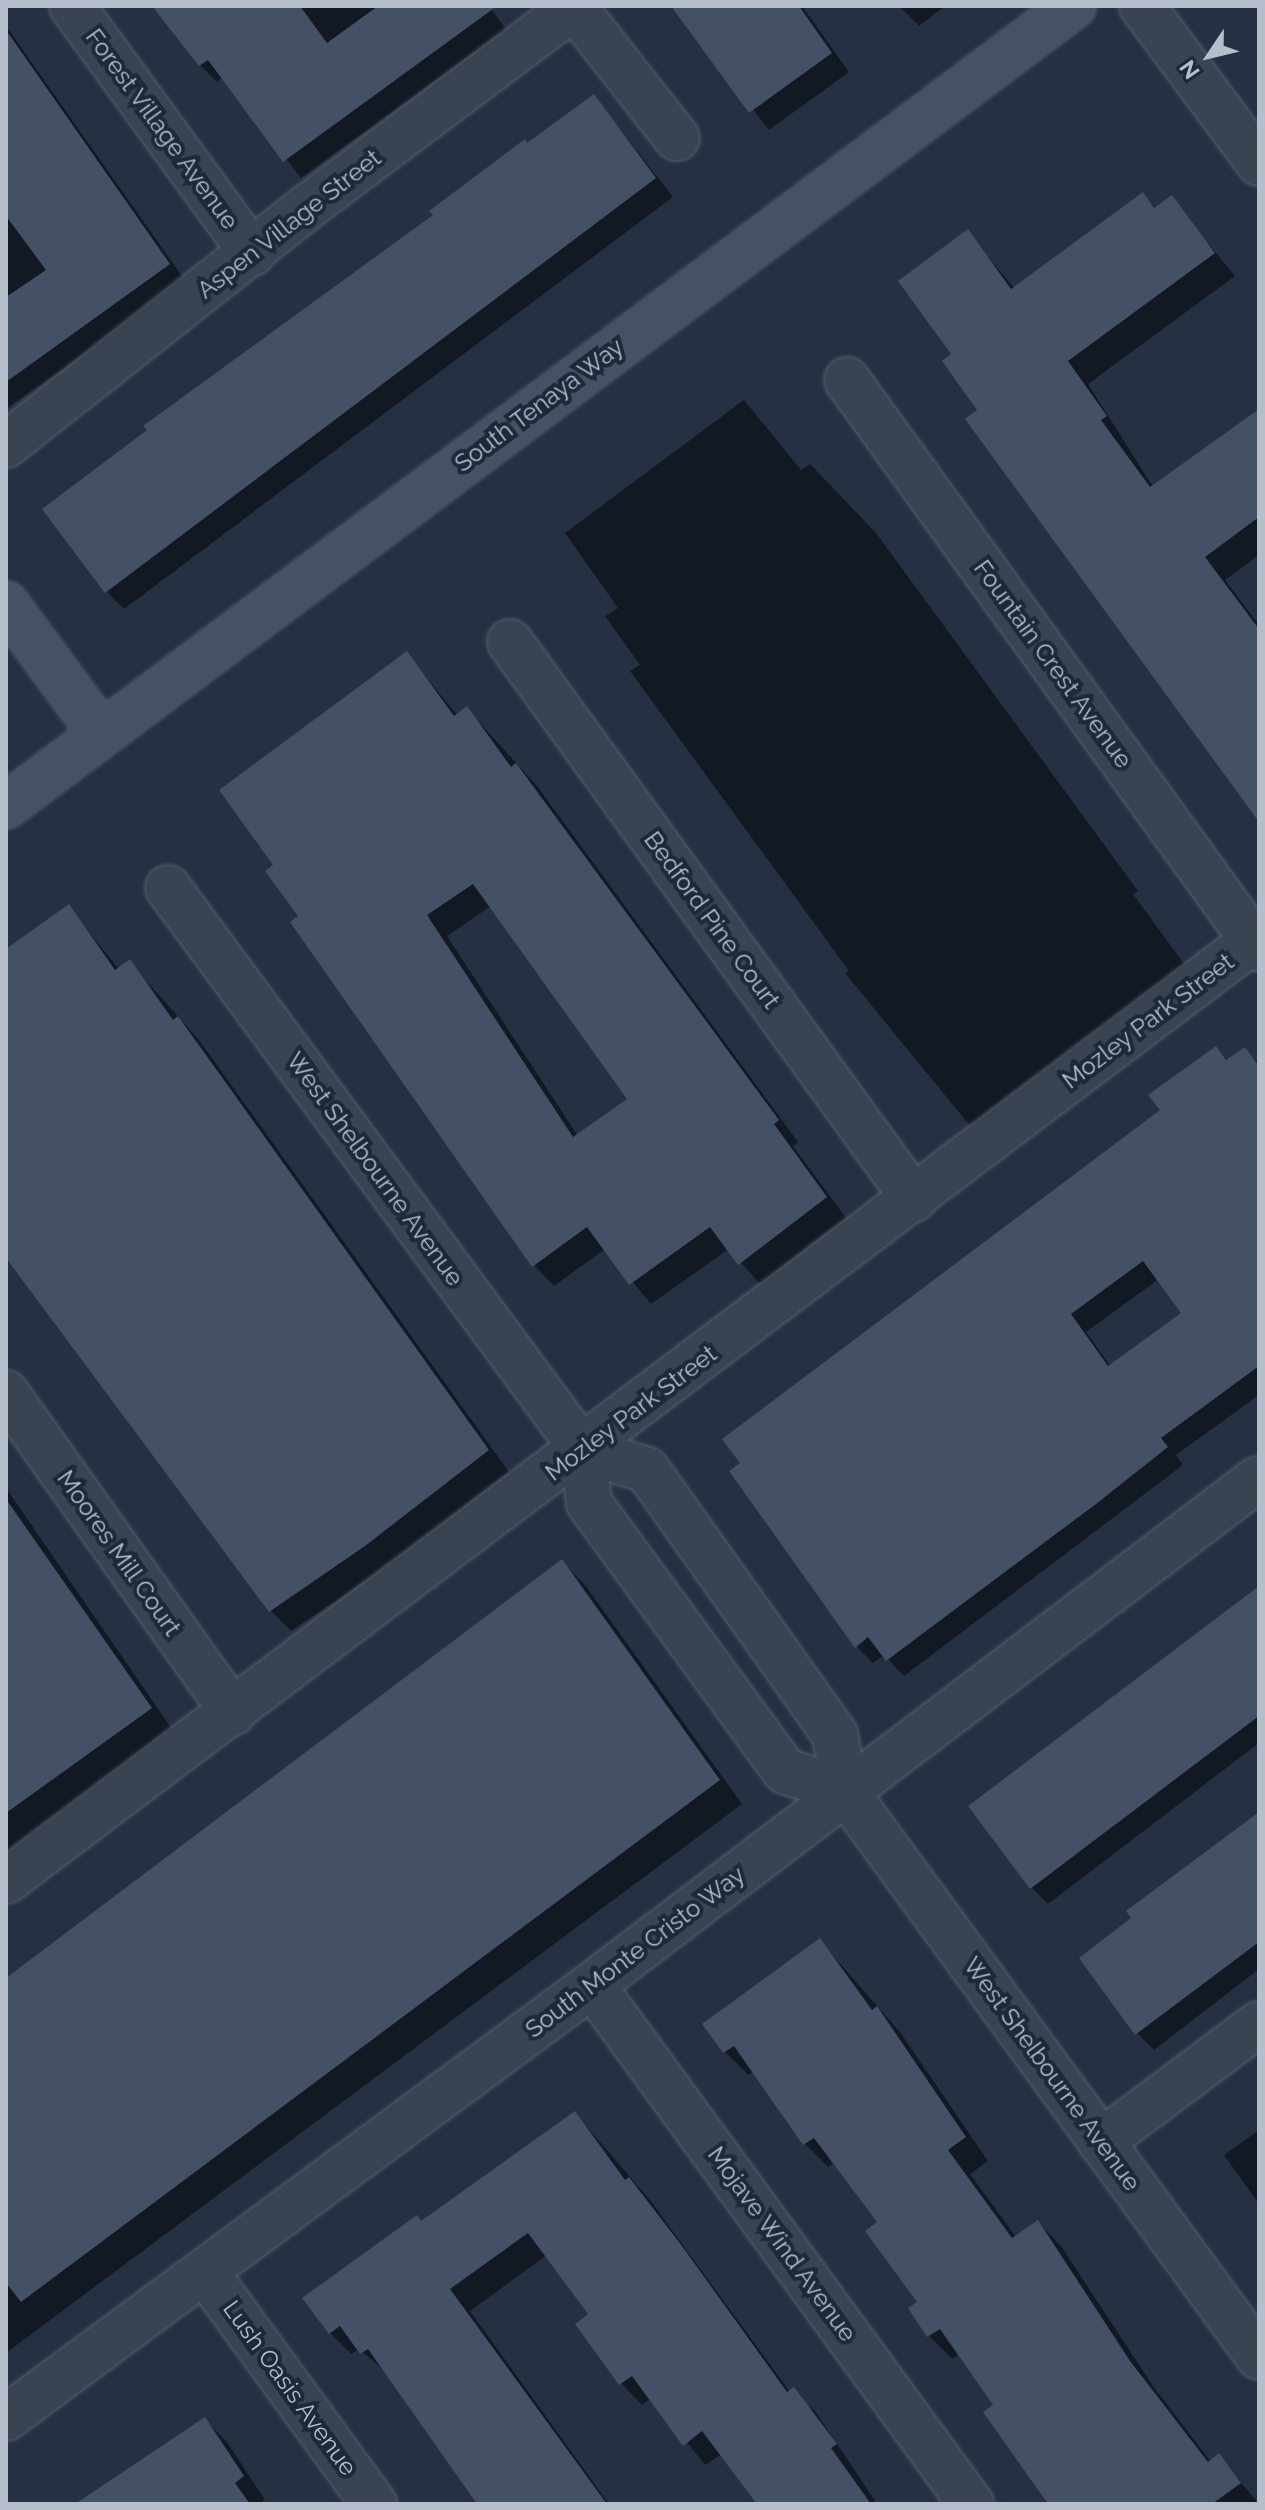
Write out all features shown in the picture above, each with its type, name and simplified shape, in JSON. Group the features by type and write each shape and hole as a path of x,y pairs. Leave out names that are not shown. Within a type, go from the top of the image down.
{"street":[{"name":"Forest Village Avenue","path":"72,6 252,253"},
{"name":"Aspen Village Street","path":"6,445 574,6"},
{"path":"574,6 677,138"},
{"name":"South Tenaya Way","path":"6,806 100,732 1073,6"},
{"path":"1142,6 1259,163"},
{"name":"Fountain Crest Avenue","path":"847,380 1256,945"},
{"path":"6,604 100,732"},
{"name":"Bedford Pine Court","path":"510,642 914,1199"},
{"name":"West Shelbourne Avenue","path":"168,888 583,1450 589,1503 785,1771 845,1791"},
{"name":"Mozley Park Street","path":"6,1881 1256,945"},
{"name":"Moores Mill Court","path":"6,1393 233,1712"},
{"name":"West Shelbourne Avenue","path":"583,1450 647,1470 835,1735 845,1791 1259,2357"},
{"name":"South Monte Cristo Way","path":"6,2418 592,1985 1258,1479"},
{"name":"Mojave Wind Avenue","path":"592,1985 971,2504"},
{"path":"1101,2142 1259,2024"},
{"name":"Lush Oasis Avenue","path":"205,2272 374,2504"}],"building":[{"path":"152,6 300,6 327,43 378,6 497,6 283,162 208,60 199,66"},
{"path":"671,6 799,6 832,53 749,113"},
{"path":"6,30 170,264 6,382 6,297 46,270 6,216"},
{"path":"594,94 656,178 105,593 42,509 147,430 143,426 433,215 429,211 525,139 527,143"},
{"path":"1143,192 1154,208 1172,195 1215,253 1068,361 1107,416 1101,420 1150,487 1259,409 1259,517 1205,557 1259,629 1259,822 965,419 977,410 942,361 951,354 898,281 968,229 1011,289"},
{"path":"407,651 454,716 467,706 511,767 516,763 779,1120 774,1124 827,1197 738,1265 710,1227 629,1285 587,1227 532,1267 290,922 298,916 265,871 273,865 219,790","holes":["473,884 627,1099 573,1137 427,915"]},
{"path":"69,904 115,970 130,959 173,1020 178,1016 489,1450 365,1546 269,1612 6,1258 6,949"},
{"path":"1216,1046 1226,1060 1245,1047 1259,1066 1259,1366 1161,1438 1168,1447 1096,1504 886,1661 868,1637 855,1648 729,1471 740,1463 722,1439 1160,1110 1148,1095","holes":["1143,1261 1181,1313 1108,1366 1071,1314"]},
{"path":"6,1499 152,1708 6,1813"},
{"path":"562,1559 720,1780 21,2302 6,2283 6,1978"},
{"path":"1259,1586 1259,1716 1030,1889 968,1806"},
{"path":"1259,1812 1259,1942 1135,2035 1079,1958 1131,1918 1126,1911"},
{"path":"820,1938 872,2010 877,2006 966,2137 948,2150 1012,2238 1038,2220 1130,2361 1208,2462 1219,2453 1241,2483 1212,2504 1048,2504 983,2412 993,2405 940,2329 927,2337 908,2308 917,2302 865,2231 877,2222 814,2138 803,2145 734,2046 723,2053 702,2024"},
{"path":"575,2111 625,2180 629,2177 682,2246 787,2392 794,2387 837,2444 831,2448 871,2504 757,2504 702,2431 683,2446 632,2376 619,2385 575,2324 588,2314 528,2233 450,2289 607,2504 477,2504 368,2349 360,2354 340,2326 329,2334 302,2298 417,2215 421,2221"},
{"path":"205,2417 244,2476 235,2483 250,2504 75,2504"}]}
